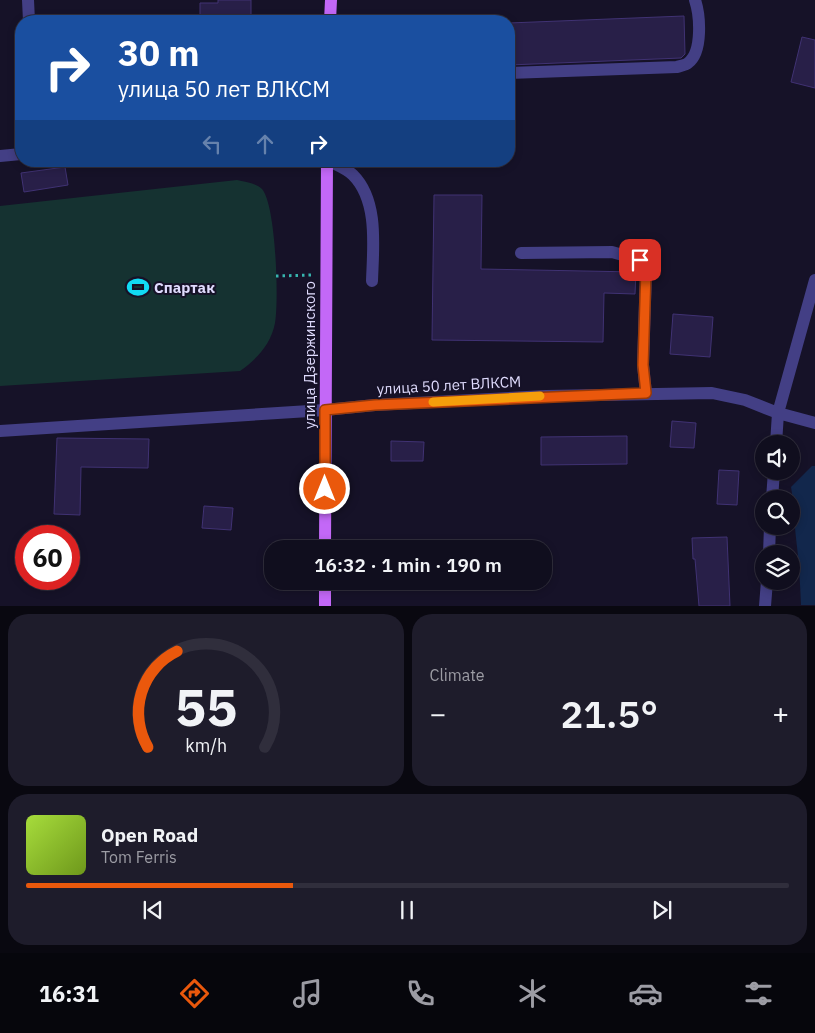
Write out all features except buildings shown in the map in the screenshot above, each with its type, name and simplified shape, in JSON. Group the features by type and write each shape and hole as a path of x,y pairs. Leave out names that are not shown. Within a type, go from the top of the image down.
{"main road":[{"path":"330,15 331,0"},
{"name":"улица Дзержинского","path":"325,540 328,167"},
{"path":"325,590 325,606"}],"lane":[{"path":"28,0 29,15"},
{"path":"515,73 677,68 690,62 696,50 700,13 695,0"},
{"path":"0,156 15,155"},
{"path":"339,167 353,175 369,203 372,228 372,281"},
{"path":"521,253 612,252 640,260 646,271 643,365 646,393"},
{"path":"777,435 778,413 815,280"},
{"name":"улица 50 лет ВЛКСМ","path":"0,431 325,410 375,405 646,393 712,393 745,400 778,413 815,423"},
{"path":"765,606 766,590"}],"path":[{"path":"276,276 326,275"}],"green space":[{"name":"Спартак","path":"237,180 260,187 267,198 275,254 277,295 275,323 267,344 252,361 240,371 0,386 0,206"}],"water":[{"path":"812,466 815,466 815,605 801,605 800,545 797,545 796,535 800,535 800,490 791,490 791,487"}],"slow traffic":[{"path":"433,402 540,396"}],"place":[{"name":"Спартак","path":"138,287"}],"route":[{"path":"325,489 325,410 375,405 646,393 643,365 646,271 640,260"}]}
